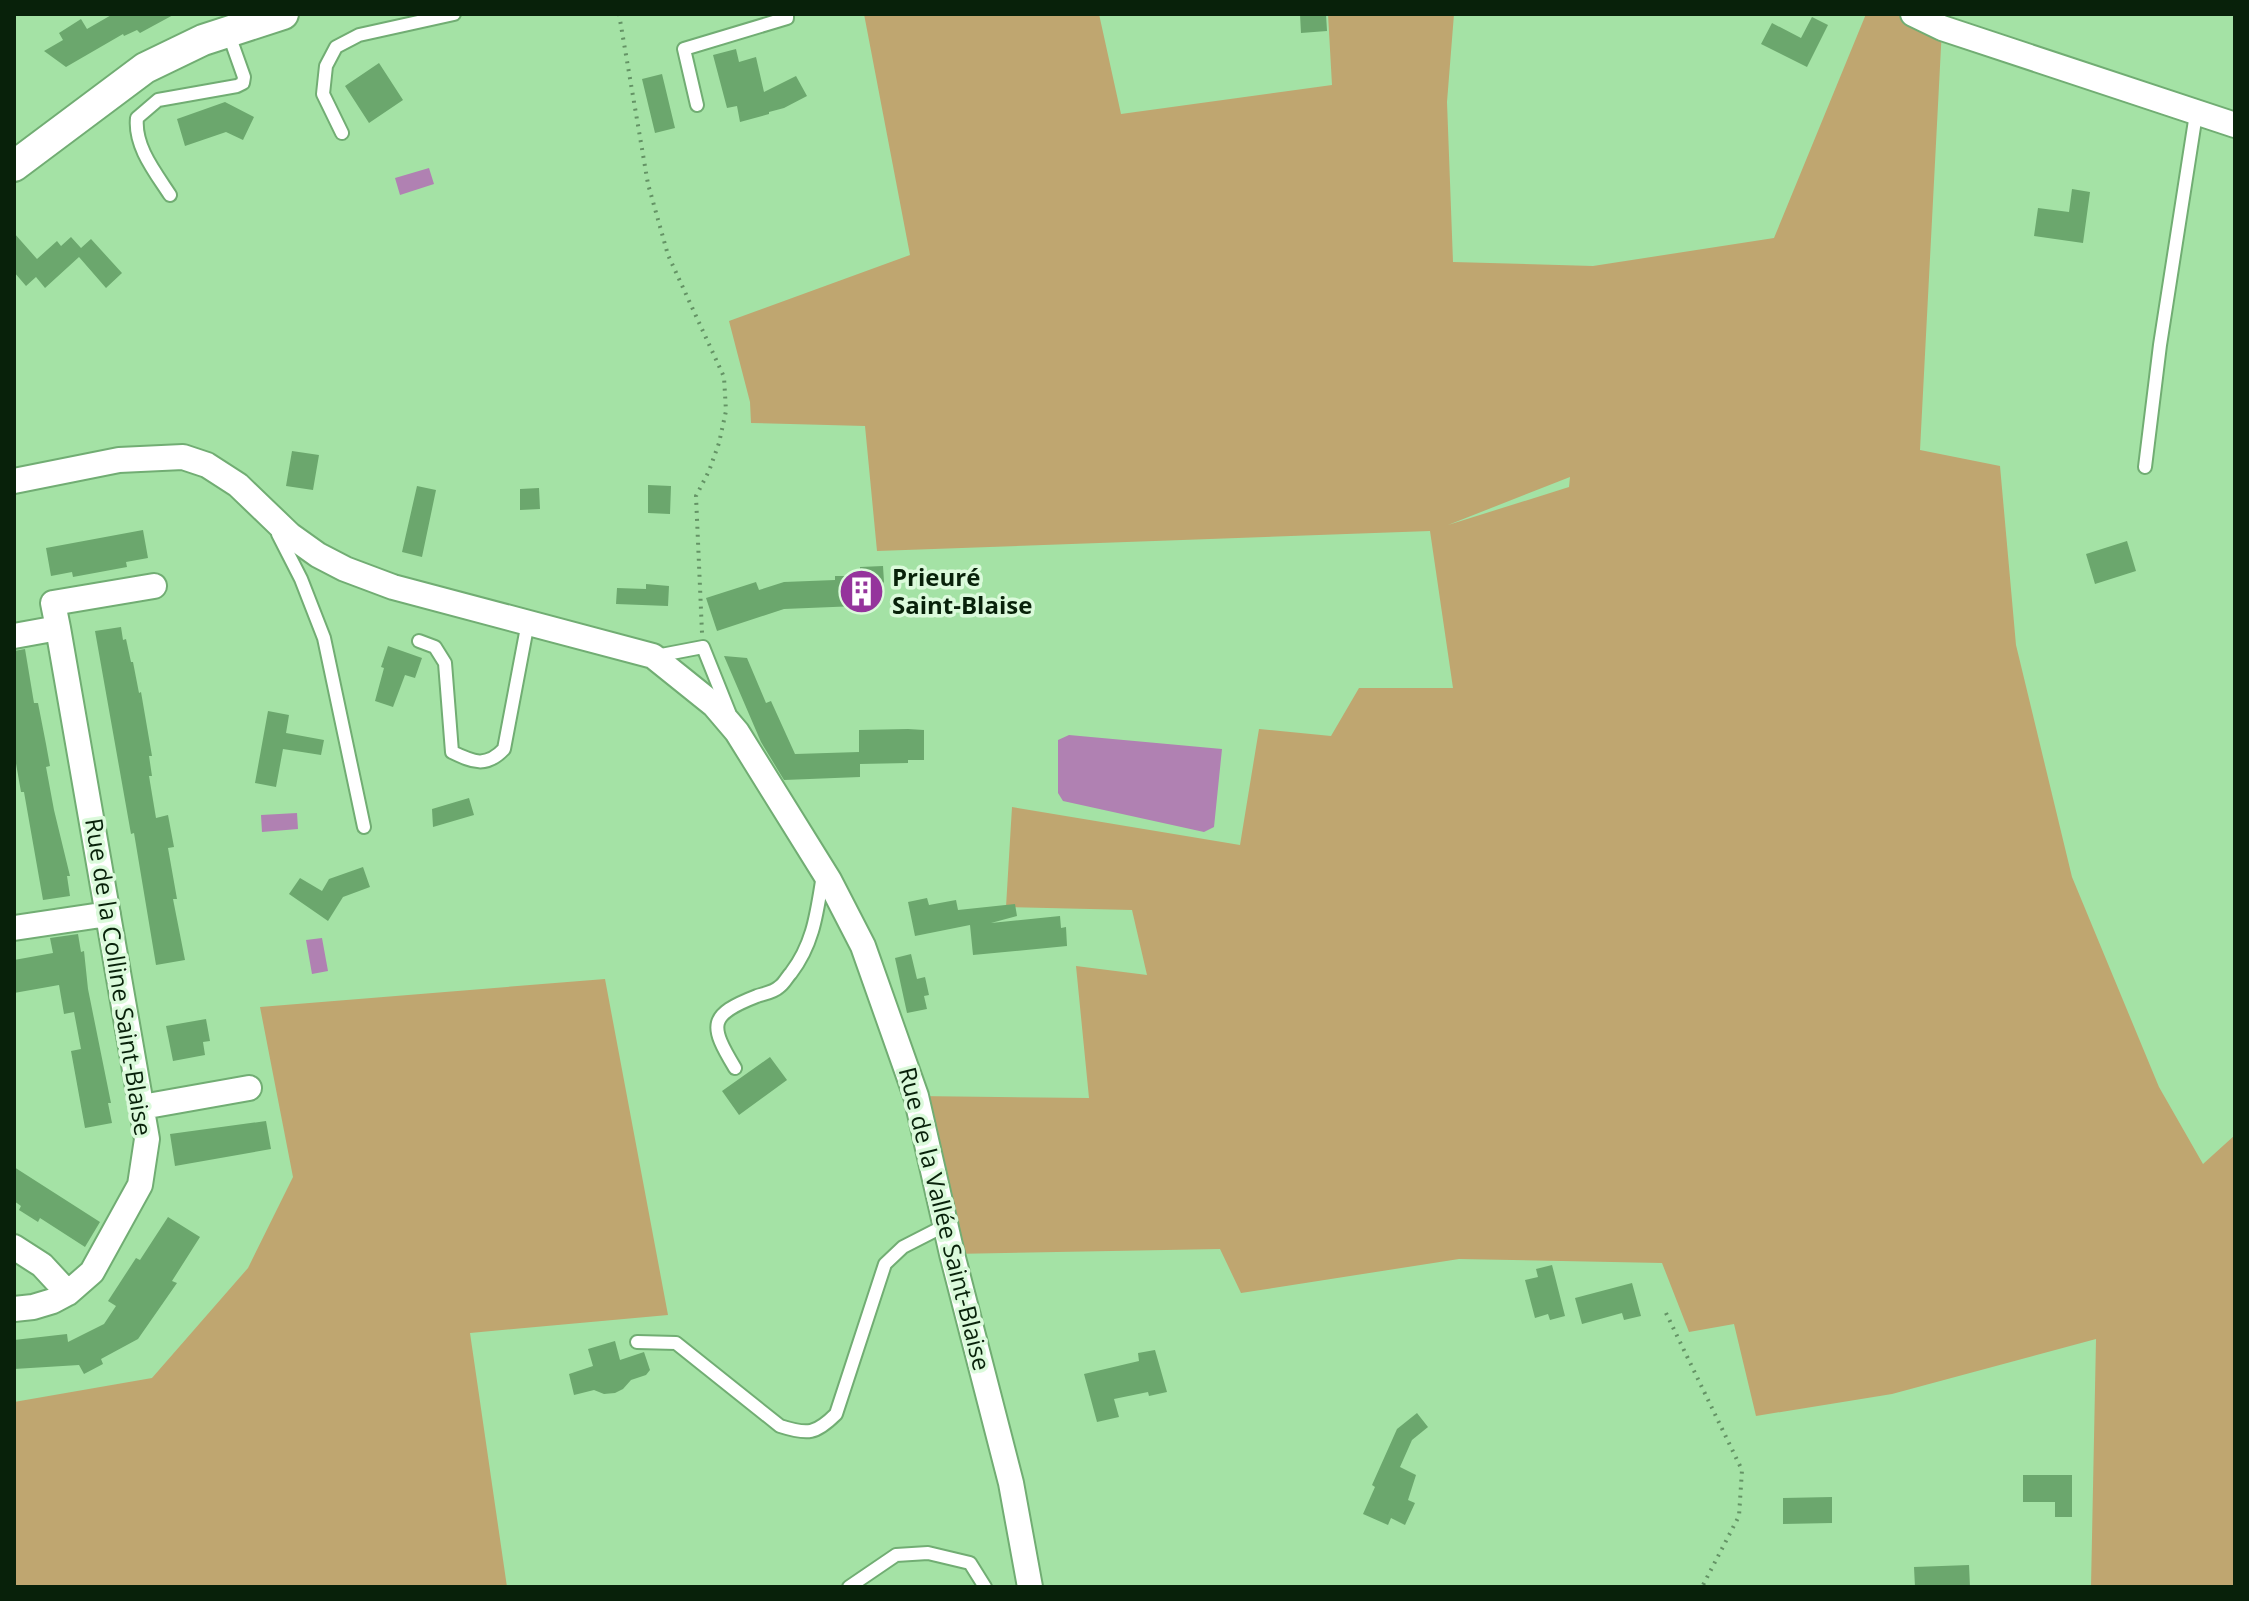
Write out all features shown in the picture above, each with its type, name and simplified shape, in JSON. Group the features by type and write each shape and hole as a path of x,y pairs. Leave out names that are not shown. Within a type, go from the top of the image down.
{"street":[{"path":"14,166 145,68 203,40 283,14"},
{"path":"1913,14 1942,28 2235,125"},
{"name":"Rue de la Vallée Saint-Blaise","path":"14,481 119,460 183,457 207,465 238,485 290,535 345,569 393,587 653,656 714,705 737,732 824,871 863,946 916,1096 1011,1483 1030,1587"},
{"path":"14,636 58,628 53,603 154,586"},
{"name":"Rue de la Colline Saint-Blaise","path":"14,1309 43,1304 68,1293 92,1272 140,1185 147,1139 58,628"},
{"path":"14,928 108,914"},
{"path":"142,1107 249,1088"},
{"path":"14,1247 42,1265 68,1293"}],"lane":[{"path":"342,133 323,94 326,66 336,47 359,35 454,14"},
{"path":"697,105 684,49 787,18 787,14"},
{"path":"170,195 141,146 136,129 137,118 158,100 243,83 244,77 228,32"},
{"path":"2145,467 2160,345 2196,114"},
{"path":"268,513 301,579 324,638 364,827"},
{"path":"419,641 435,647 445,663 452,752 472,762 494,759 504,749 528,622"},
{"path":"653,656 703,647 737,732"},
{"path":"735,1068 721,1046 716,1029 719,1016 732,1006 779,988 803,957 813,934 824,871"},
{"path":"637,1342 676,1343 780,1426 801,1433 821,1429 836,1414 885,1264 903,1247 946,1225"},
{"path":"849,1587 896,1555 928,1553 970,1563 985,1587"}],"path":[{"path":"619,14 648,184 668,255 724,377 726,411 719,443 696,496 703,647"},
{"path":"1666,1313 1742,1470 1739,1516 1702,1587"}],"shaded area":[{"path":"864,14 1099,14 1121,114 1332,85 1328,14 1454,14 1447,102 1453,262 1593,266 1774,238 1866,14 1913,14 1942,28 1920,450 2000,466 2016,645 2072,877 2159,1087 2203,1164 2235,1135 2235,1587 2091,1587 2096,1339 1892,1394 1756,1416 1734,1324 1689,1332 1662,1263 1459,1259 1241,1293 1220,1249 952,1254 916,1096 1089,1098 1076,966 1147,975 1132,910 1006,907 1012,807 1240,845 1259,729 1331,736 1359,688 1453,688 1430,531 877,551 865,426 751,423 750,402 729,321 910,255","holes":["1570,477 1569,487 1448,525"]},
{"path":"429,168 434,184 400,195 395,178"},
{"path":"1069,735 1222,749 1214,827 1204,832 1063,801 1058,793 1058,740"},
{"path":"297,813 298,829 262,832 261,815"},
{"path":"322,938 328,971 312,974 306,940"},
{"path":"605,979 668,1315 470,1333 507,1587 14,1587 14,1402 152,1378 248,1268 293,1177 260,1007"}],"building":[{"path":"113,14 175,14 140,33 137,30 123,34 66,67 44,51 63,40 59,33 81,19 87,29"},
{"path":"1300,14 1326,14 1327,31 1301,33"},
{"path":"1812,17 1828,25 1807,67 1761,44 1772,23 1801,38"},
{"path":"736,49 739,62 756,57 764,92 796,76 807,96 769,114 740,122 737,106 727,108 713,55"},
{"path":"379,63 403,100 369,123 345,86"},
{"path":"662,74 675,128 655,133 642,79"},
{"path":"225,102 254,117 243,140 226,132 185,146 177,119"},
{"path":"2072,189 2090,192 2083,243 2034,236 2038,208 2069,212"},
{"path":"14,233 37,259 57,241 61,246 71,237 81,248 91,239 122,273 106,288 79,257 45,288 36,277 26,286 14,272"},
{"path":"292,451 319,455 313,490 286,486"},
{"path":"648,485 671,486 670,514 648,513"},
{"path":"417,486 436,490 422,557 402,552"},
{"path":"539,488 540,509 520,510 520,489"},
{"path":"143,530 148,558 126,562 127,567 73,577 72,572 51,576 46,548"},
{"path":"2127,541 2136,571 2095,584 2086,554"},
{"path":"883,566 884,582 857,606 784,609 717,631 706,598 756,582 759,590 784,582 857,576 860,575 860,567"},
{"path":"646,584 669,586 668,606 616,604 617,588 646,589"},
{"path":"121,627 141,692 152,756 149,756 152,776 149,776 156,818 168,815 174,847 168,848 177,899 173,899 185,960 156,965 95,631"},
{"path":"388,646 422,658 415,678 405,675 393,707 375,701"},
{"path":"25,649 34,703 38,703 50,766 46,767 54,810 70,876 67,876 70,896 43,900 14,752 14,651"},
{"path":"724,656 747,658 766,703 771,701 795,754 859,752 859,730 908,729 924,730 924,760 860,764 860,777 784,780 761,742"},
{"path":"268,711 289,715 286,733 324,740 321,755 283,749 276,787 255,783"},
{"path":"469,798 474,815 433,827 432,809"},
{"path":"363,867 370,887 343,897 328,921 289,894 300,878 322,891 329,879"},
{"path":"927,898 929,905 956,900 958,910 1015,904 1017,916 991,923 1060,916 1061,928 1066,927 1067,946 973,955 970,925 915,936 908,902"},
{"path":"78,934 81,952 84,951 112,1123 85,1128 71,1051 81,1049 74,1012 64,1014 59,985 14,993 14,960 53,953 50,938"},
{"path":"911,954 917,979 925,977 929,995 924,996 927,1009 907,1013 895,958"},
{"path":"206,1019 210,1041 203,1042 205,1055 173,1061 166,1026"},
{"path":"770,1057 787,1080 739,1115 722,1091"},
{"path":"266,1121 271,1149 175,1166 170,1134"},
{"path":"14,1167 100,1222 85,1247 40,1218 38,1222 19,1210 21,1206 14,1201"},
{"path":"168,1217 200,1237 172,1281 177,1283 138,1339 101,1359 103,1364 84,1374 79,1365 14,1369 14,1340 67,1334 68,1342 104,1324 116,1306 108,1301"},
{"path":"1552,1265 1565,1316 1550,1320 1548,1314 1535,1318 1525,1280 1538,1277 1536,1269"},
{"path":"1632,1283 1641,1316 1624,1320 1622,1313 1582,1324 1575,1298"},
{"path":"615,1341 620,1360 644,1352 650,1370 615,1393 604,1394 594,1390 574,1395 569,1374 593,1366 588,1349"},
{"path":"1155,1350 1167,1392 1149,1396 1148,1392 1114,1399 1119,1417 1097,1422 1084,1374 1139,1361 1138,1353"},
{"path":"1417,1413 1428,1427 1412,1440 1400,1467 1416,1475 1408,1500 1415,1503 1405,1525 1391,1518 1388,1525 1363,1514 1375,1487 1372,1485 1397,1429"},
{"path":"2023,1475 2072,1475 2072,1517 2055,1517 2055,1502 2023,1502"},
{"path":"1832,1497 1832,1523 1783,1524 1783,1498"},
{"path":"1969,1565 1970,1587 1915,1587 1914,1567"}],"place":[{"name":"Prieuré Saint-Blaise","path":"861,592"}]}
